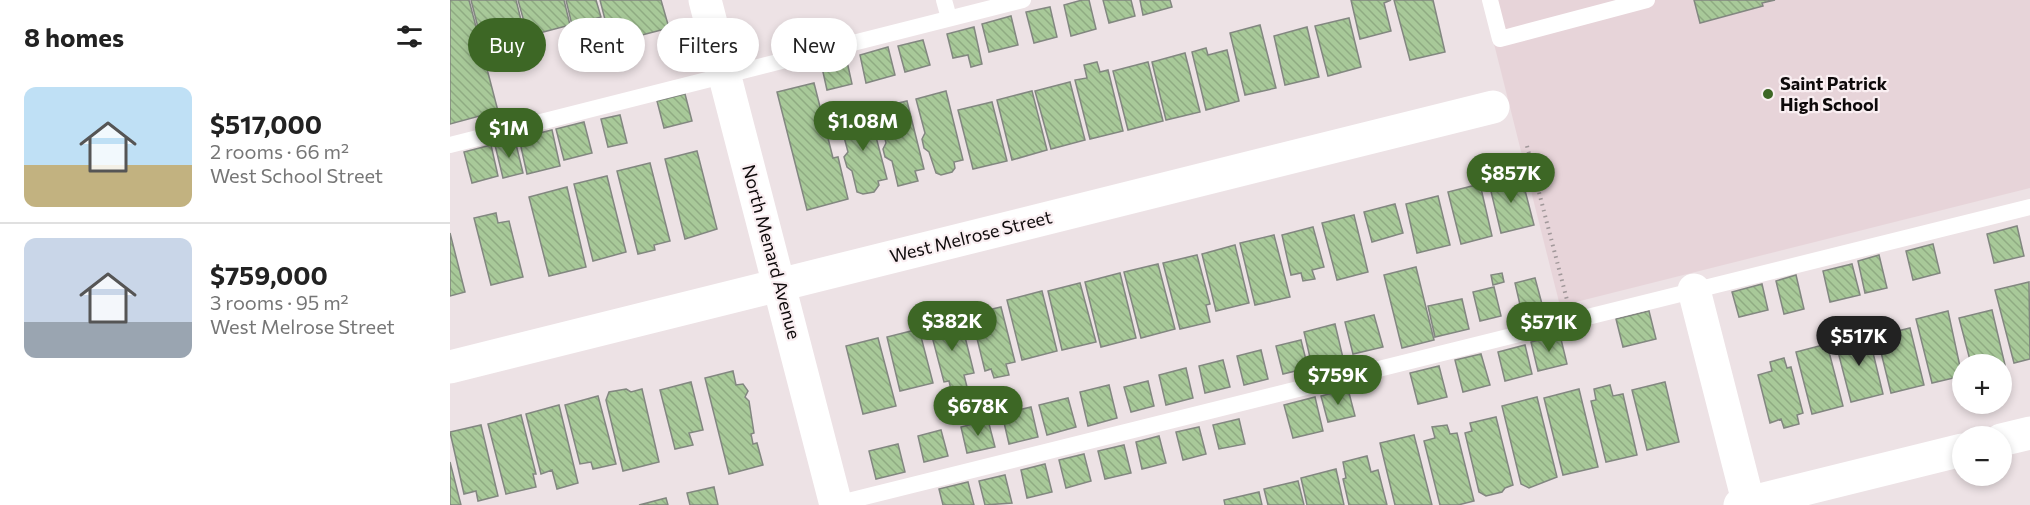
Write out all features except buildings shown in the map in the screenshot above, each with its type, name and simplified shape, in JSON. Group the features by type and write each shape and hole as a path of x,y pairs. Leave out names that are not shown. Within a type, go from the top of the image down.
{"street":[{"name":"North Menard Avenue","path":"705,0 835,505"},
{"name":"West Melrose Street","path":"450,368 1493,107"},
{"path":"1694,290 1746,504 1952,452"},
{"path":"2012,437 2030,433"}],"lane":[{"path":"944,0 949,18"},
{"path":"450,145 1023,0"},
{"path":"1490,0 1500,39 1600,6 1647,0"},
{"path":"835,505 2030,207"}],"path":[{"path":"1527,146 1573,321"}],"shaded area":[{"name":"Saint Patrick High School","path":"1483,0 2030,0 2030,188 1560,306"}],"place":[{"name":"Saint Patrick High School","path":"1768,94"}]}
